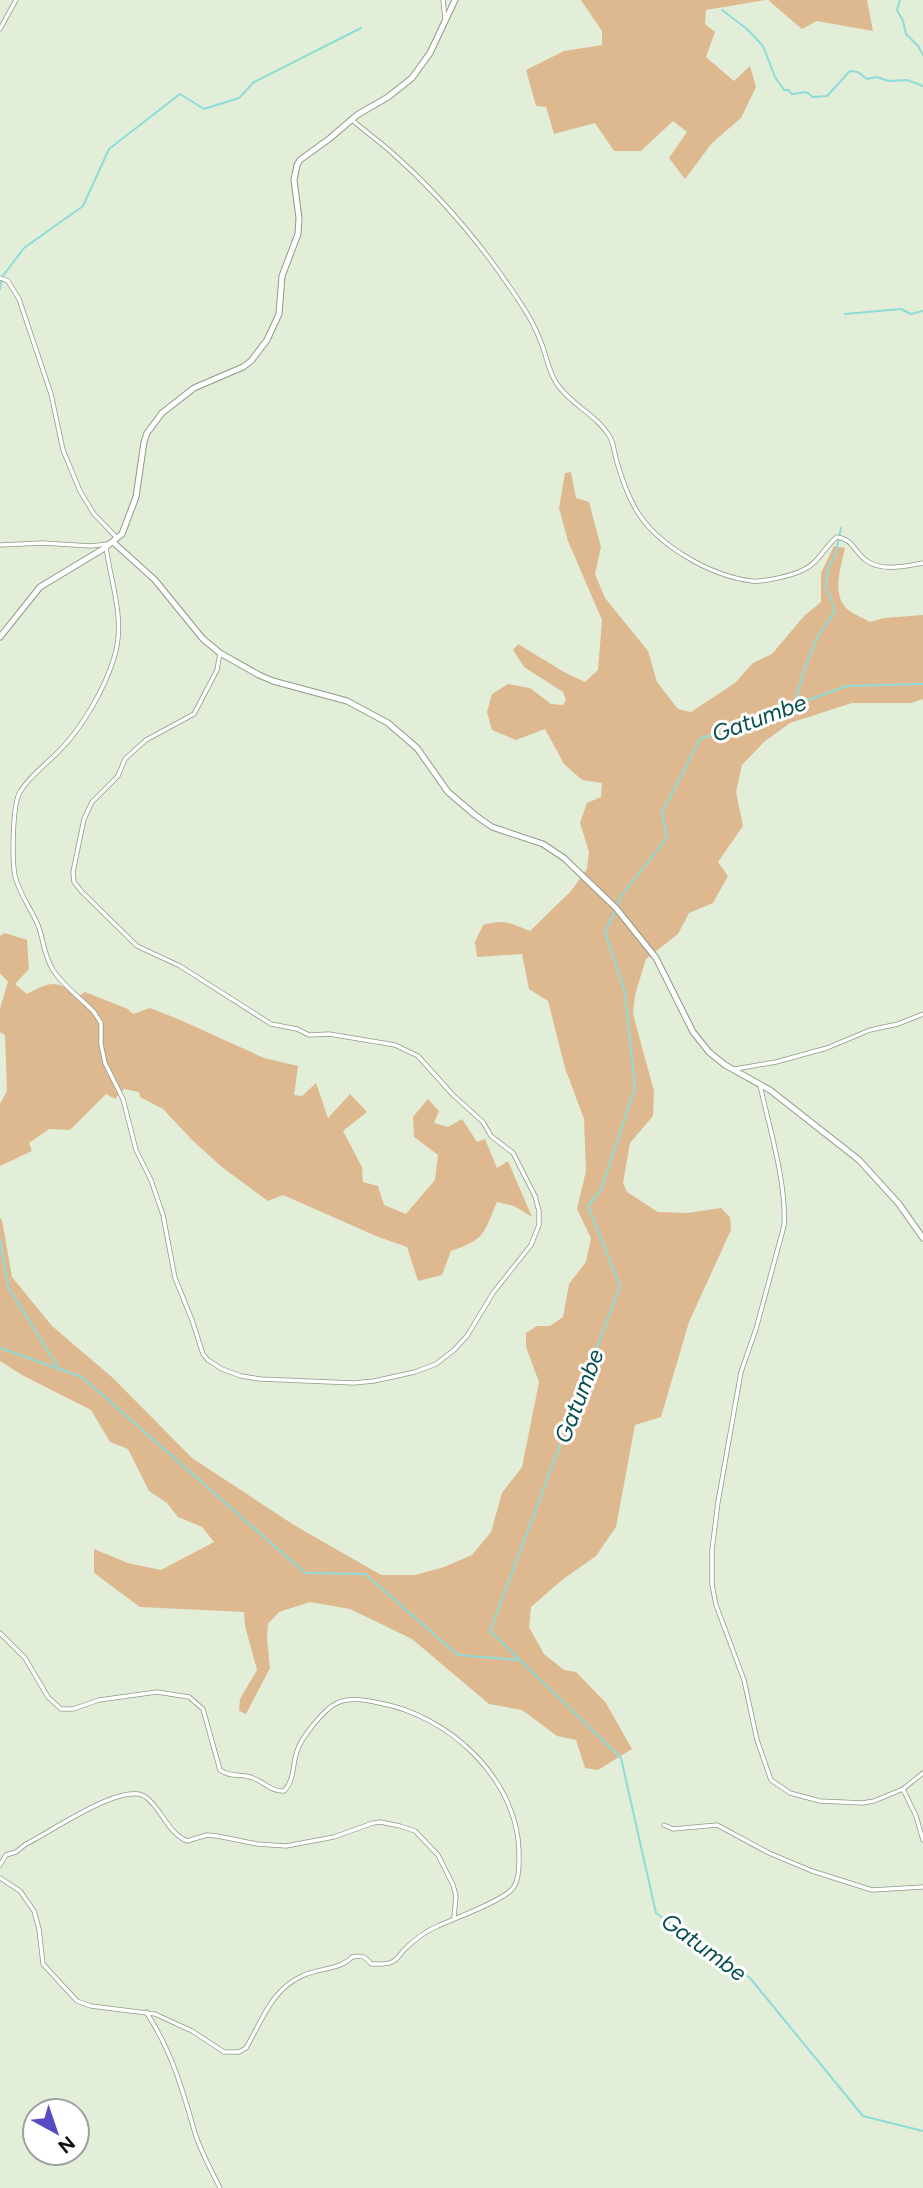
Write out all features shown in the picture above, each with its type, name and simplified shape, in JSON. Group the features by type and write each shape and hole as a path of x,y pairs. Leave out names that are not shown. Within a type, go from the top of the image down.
{"main road":[{"path":"0,638 40,587 106,547 125,530 136,497 144,442 155,422 194,388 243,367 267,340 279,314 282,276 298,234 299,218 294,180 297,165 352,120 412,78 430,53 455,0"},
{"path":"115,540 146,570 203,639 220,653 273,681 348,701 388,723 417,748 447,792 475,815 492,827 542,844 564,858 616,908 656,958 702,1045 718,1060 760,1083 859,1160 891,1195 923,1238"}],"street":[{"path":"0,29 16,0"},
{"path":"443,0 446,22"},
{"path":"352,120 423,183 486,254 531,321 556,383 600,424 612,440 617,463 634,507 661,540 718,572 754,581 806,569 837,537 846,539 865,560 875,564 895,567 923,563"},
{"path":"0,545 43,543 91,547 115,540 80,491 63,450 51,394 19,299 13,288 1,278"},
{"path":"106,547 118,615 118,641 114,659 88,713 65,745 28,780 16,799 16,880 39,928 43,947 54,972 99,1018 105,1063 123,1099 136,1150 157,1196 175,1279 203,1354 222,1369 241,1376 277,1381 354,1383 415,1372 436,1364 467,1336 493,1293 524,1255 535,1236 539,1211 513,1153 492,1136 483,1122 453,1095 414,1053 395,1045 329,1034 309,1035 297,1029 271,1024 180,967 137,946 74,882 73,872 82,826 92,802 117,776 125,759 146,740 194,714 217,670 220,653"},
{"path":"734,1069 776,1062 827,1048 870,1030 898,1024 923,1014"},
{"path":"760,1083 781,1181 784,1226 756,1329 741,1372 712,1550 712,1585 716,1605 744,1680 757,1740 771,1780 790,1793 820,1801 863,1803 903,1789 923,1773"},
{"path":"0,1633 18,1650 48,1697 61,1709 73,1709 99,1700 157,1692 189,1697 203,1709 220,1770 228,1776 256,1779 277,1791 284,1791 291,1781 297,1750 308,1732 317,1720 338,1702 354,1699 404,1707 462,1743 482,1762 503,1792 519,1840 517,1880 511,1891 478,1910 454,1917 433,1928 417,1938 393,1962 371,1964 366,1958 352,1957 334,1968 328,1967 298,1978 270,2001 251,2040 242,2051 224,2052 183,2026 146,2012 91,2006 77,2001 43,1964 34,1911 20,1891 0,1878"},
{"path":"903,1789 916,1816 923,1840"},
{"path":"0,1865 6,1855 16,1852 105,1800 138,1793 148,1798 174,1831 187,1841 207,1835 286,1846 334,1837 380,1822 415,1831 438,1855 447,1871 456,1896 454,1917"},
{"path":"664,1825 673,1829 717,1825 791,1862 872,1890 923,1887"},
{"path":"146,2012 166,2046 184,2090 195,2135 220,2188"}],"shaded area":[{"path":"581,0 766,0 706,10 705,24 715,32 706,57 734,81 750,66 756,87 741,118 712,143 685,179 669,158 687,132 673,121 641,151 614,151 595,123 554,134 546,107 536,106 526,70 564,51 602,45 602,31"},
{"path":"768,0 867,0 873,31 817,21 802,29"},
{"path":"571,472 576,498 589,502 601,547 595,574 605,598 648,651 657,682 678,709 691,712 735,683 753,663 772,654 804,616 821,602 821,573 834,546 845,548 838,582 840,598 850,611 870,622 884,618 923,615 923,699 911,703 852,703 790,723 764,742 742,765 736,792 743,826 718,862 728,876 713,903 689,913 678,934 646,959 635,995 633,1014 654,1091 653,1116 630,1143 623,1183 627,1192 658,1212 687,1213 721,1208 730,1217 731,1230 689,1322 661,1417 635,1425 616,1527 596,1556 562,1580 531,1607 529,1627 544,1654 564,1670 576,1672 606,1703 632,1749 598,1770 585,1768 576,1740 557,1736 522,1710 489,1704 412,1639 350,1609 310,1602 279,1612 268,1624 270,1668 246,1714 239,1711 240,1699 257,1670 244,1612 140,1607 94,1573 94,1549 128,1563 161,1570 214,1542 202,1527 178,1517 167,1503 149,1491 128,1449 110,1442 91,1410 0,1361 0,1218 12,1277 52,1326 113,1378 192,1458 294,1525 381,1575 415,1575 444,1567 472,1555 491,1532 502,1493 522,1467 539,1382 526,1347 526,1333 537,1326 550,1326 563,1317 569,1284 586,1262 591,1238 577,1209 586,1171 584,1119 565,1068 548,1001 529,989 522,954 477,957 475,942 483,925 490,923 507,923 530,931 571,891 587,869 589,852 580,823 587,803 601,797 602,783 582,780 564,764 545,729 516,740 492,730 487,712 492,694 508,684 530,688 551,704 563,705 566,700 563,692 524,667 513,650 518,644 585,682 598,670 602,620 568,541 559,508 565,473"},
{"path":"5,933 27,940 29,969 15,984 27,994 53,984 79,996 85,992 128,1009 133,1014 150,1008 264,1058 298,1066 294,1095 302,1096 316,1083 328,1118 350,1094 367,1112 343,1131 362,1167 363,1182 378,1186 384,1205 406,1214 435,1180 438,1155 414,1137 413,1117 428,1099 439,1111 434,1123 448,1127 462,1119 477,1142 485,1139 497,1168 508,1161 532,1217 514,1206 497,1202 482,1234 471,1243 451,1251 442,1275 418,1281 407,1247 283,1195 268,1201 223,1168 163,1109 140,1097 139,1092 124,1089 115,1099 106,1094 70,1130 49,1129 29,1143 32,1151 0,1166 0,1104 7,1091 5,1035 0,1032 0,1008 8,982 0,973 0,936"}],"waterway":[{"name":"Gatumbe","path":"900,0 897,10 906,34 923,55"},
{"path":"722,10 747,29 763,46 775,77 784,90 792,94 806,92 813,97 827,96 850,71 858,72 867,79 876,77 889,81 907,80 923,86"},
{"path":"0,289 2,277 24,248 83,206 109,149 180,94 204,109 239,98 254,82 361,28"},
{"path":"845,314 901,309 911,314 923,311"},
{"path":"794,706 813,646 835,610 826,587 828,567 835,557 841,528"},
{"name":"Gatumbe","path":"617,906 621,896 667,838 662,813 700,739 847,686 923,684"},
{"name":"Gatumbe","path":"615,911 605,932 625,992 635,1088 601,1190 588,1206 620,1286 490,1631 621,1758 656,1913 750,1978 863,2116 923,2131"},
{"path":"0,1240 8,1287 58,1367"},
{"path":"0,1348 82,1377 305,1573 365,1574 458,1655 519,1660"}]}
